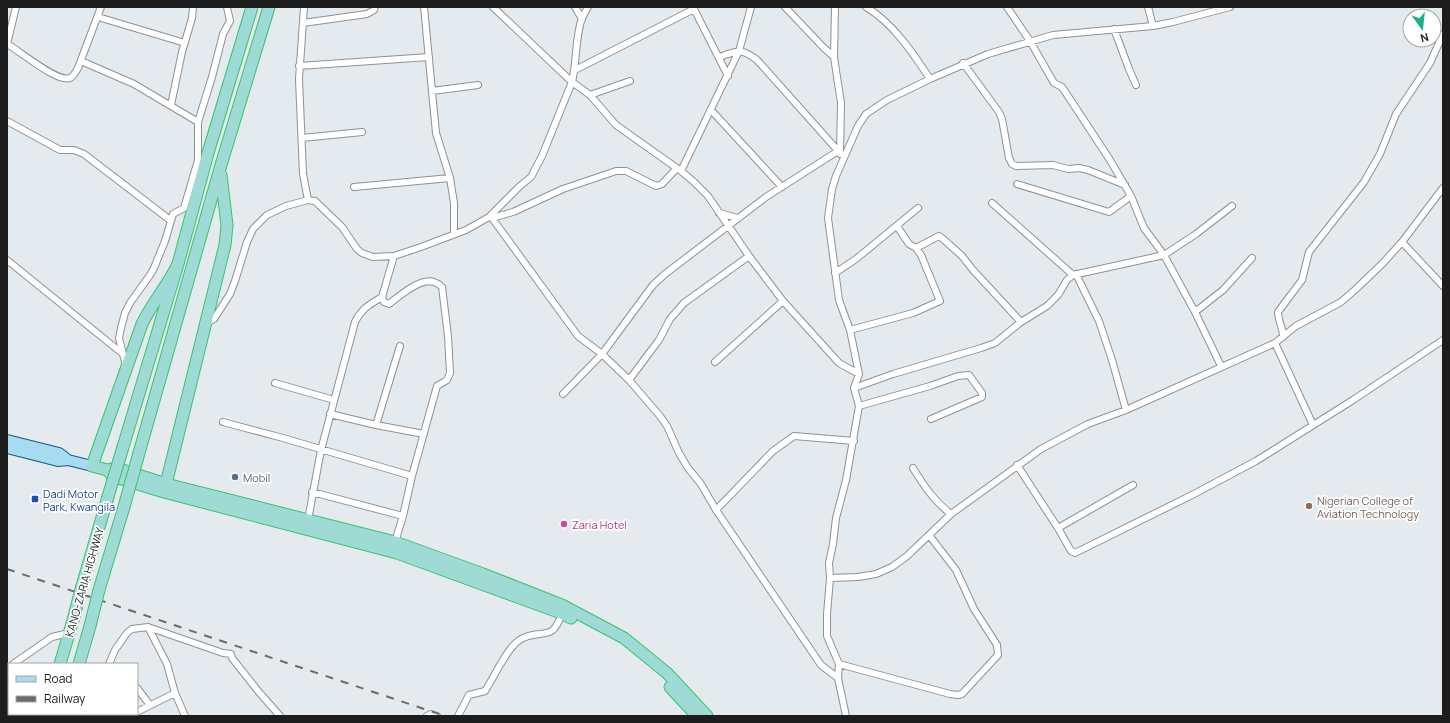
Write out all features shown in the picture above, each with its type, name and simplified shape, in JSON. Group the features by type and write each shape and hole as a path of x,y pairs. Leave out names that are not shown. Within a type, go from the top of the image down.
{"highway":[{"path":"252,7 208,153 178,264 168,283 152,304 144,318 92,466 107,470 116,468 166,484 396,542 555,602 624,638 667,673 707,716"},
{"name":"KANO-ZARIA HIGHWAY","path":"79,663 221,166 269,7"},
{"path":"166,484 227,235 226,213 220,179 221,166"},
{"name":"KANO-ZARIA HIGHWAY","path":"60,663 178,264"},
{"path":"154,342 170,346"},
{"path":"107,470 112,476 164,492 397,553 562,614 617,642 644,662 670,686 697,716"}],"main road":[{"path":"7,440 59,453 68,460"},
{"path":"7,448 58,461 68,460 92,466"}],"street":[{"path":"16,7 7,44 39,66 63,79 73,76 78,68 101,7"},
{"path":"171,105 193,7"},
{"path":"126,368 119,338 120,328 125,313 133,298 154,268 165,241 173,214 184,208 198,160 198,122 223,34 230,21 227,7"},
{"path":"304,7 299,79 303,174 308,200"},
{"path":"303,23 367,14 374,10 375,7"},
{"path":"424,7 436,133 450,178 454,203 454,234"},
{"path":"493,7 572,82 590,95 616,126 679,170 708,196 727,226 783,301 839,363 859,374"},
{"path":"575,7 582,18"},
{"path":"490,218 520,186 531,177 542,156 572,82 582,18 588,7"},
{"path":"206,323 214,319 230,294 252,229 271,212 308,200 315,201 319,204 342,227 357,249 362,253 373,257 394,256 466,230 490,218 513,212 564,189 616,171 626,171 656,186 662,184 679,170 711,110 722,84 728,76 739,51 751,7"},
{"path":"785,7 834,57"},
{"path":"835,7 834,57 841,103 840,163"},
{"path":"866,7 876,13 911,49 930,79"},
{"path":"1007,7 1030,41 1054,83 1062,87 1072,100 1125,185 1144,228 1164,255 1196,312 1221,366"},
{"path":"1148,7 1153,26"},
{"path":"846,716 838,678 839,664 827,636 827,614 830,578 829,563 836,518 854,441 859,406 854,388 859,374 850,330 839,300 828,218 832,189 840,163 858,126 866,114 881,104 930,79 988,54 1053,35 1153,26 1174,22 1219,8 1230,7"},
{"path":"575,70 694,8 728,76"},
{"path":"98,16 184,43"},
{"path":"1114,29 1136,85"},
{"path":"1283,337 1283,329 1278,317 1278,312 1302,280 1309,252 1364,182 1380,154 1396,114 1430,62 1443,34"},
{"path":"719,57 739,51 747,52 757,60 839,152"},
{"path":"300,66 429,57"},
{"path":"81,61 134,84 198,122"},
{"path":"963,64 1000,112 1009,158 1012,164 1016,166 1053,165 1068,169 1079,168 1088,170 1125,185"},
{"path":"590,95 630,81"},
{"path":"432,91 478,85"},
{"path":"711,110 782,187"},
{"path":"7,121 60,150 74,150 84,154 170,220"},
{"path":"302,138 362,132"},
{"path":"563,394 602,354 653,286 665,274 727,226 782,187 839,152"},
{"path":"354,187 450,178"},
{"path":"1016,184 1108,212 1131,196"},
{"path":"830,578 858,577 876,574 892,567 907,556 950,514 1041,449 1088,424 1126,410 1275,343 1296,326 1341,302 1383,263 1402,242 1443,188"},
{"path":"992,203 1075,274 1099,322 1112,360 1126,410"},
{"path":"854,388 893,374 995,343 1022,322 1047,306 1058,295 1067,280 1075,274 1164,255 1196,234 1232,206"},
{"path":"835,273 856,259 918,208"},
{"path":"719,213 738,218"},
{"path":"490,218 578,336 602,354 629,380 667,426 679,453 688,468 701,484 716,510 821,665 838,678"},
{"path":"850,330 913,313 940,302 921,255 916,248 909,244 897,226"},
{"path":"916,248 939,236 942,238 962,256 973,270 1022,322"},
{"path":"1402,242 1443,286"},
{"path":"308,520 321,450 355,322 364,308 382,297 394,256"},
{"path":"629,380 659,340 670,319 684,303 749,256"},
{"path":"1196,312 1223,290 1252,258"},
{"path":"7,260 123,354"},
{"path":"382,297 384,302 389,304 411,287 424,282 433,281 442,287 448,336 450,373 447,380 437,386 412,476 404,516 396,542"},
{"path":"715,362 783,301"},
{"path":"1017,465 1058,528 1070,551 1075,553 1256,461 1314,425 1443,340"},
{"path":"1275,343 1314,425"},
{"path":"376,425 400,346"},
{"path":"859,406 930,386 958,376 969,375 982,393 982,397 931,419"},
{"path":"276,384 334,400"},
{"path":"330,414 424,434"},
{"path":"223,422 412,476"},
{"path":"716,510 773,451 794,436 854,441"},
{"path":"913,468 922,484 938,504 950,514"},
{"path":"1058,528 1133,485"},
{"path":"312,492 404,516"},
{"path":"839,664 958,695 962,694 998,655 997,645 974,609 956,570 929,534"},
{"path":"458,716 469,695 484,691 513,645 529,635 551,632 562,614"},
{"path":"148,626 167,664 175,693 185,716"},
{"path":"110,663 115,650 126,633 132,629 148,626 222,653 231,654 232,658 254,686 280,716"},
{"path":"14,663 52,638 69,633"},
{"path":"138,689 150,705"},
{"path":"138,711 175,693"}],"railway":[{"path":"7,569 445,716"}],"place":[{"name":"Mobil","path":"235,477"},
{"name":"Dadi Motor Park, Kwangila","path":"35,499"},
{"name":"Nigerian College of Aviation Technology","path":"1309,506"},
{"name":"Zaria Hotel","path":"564,524"}]}
